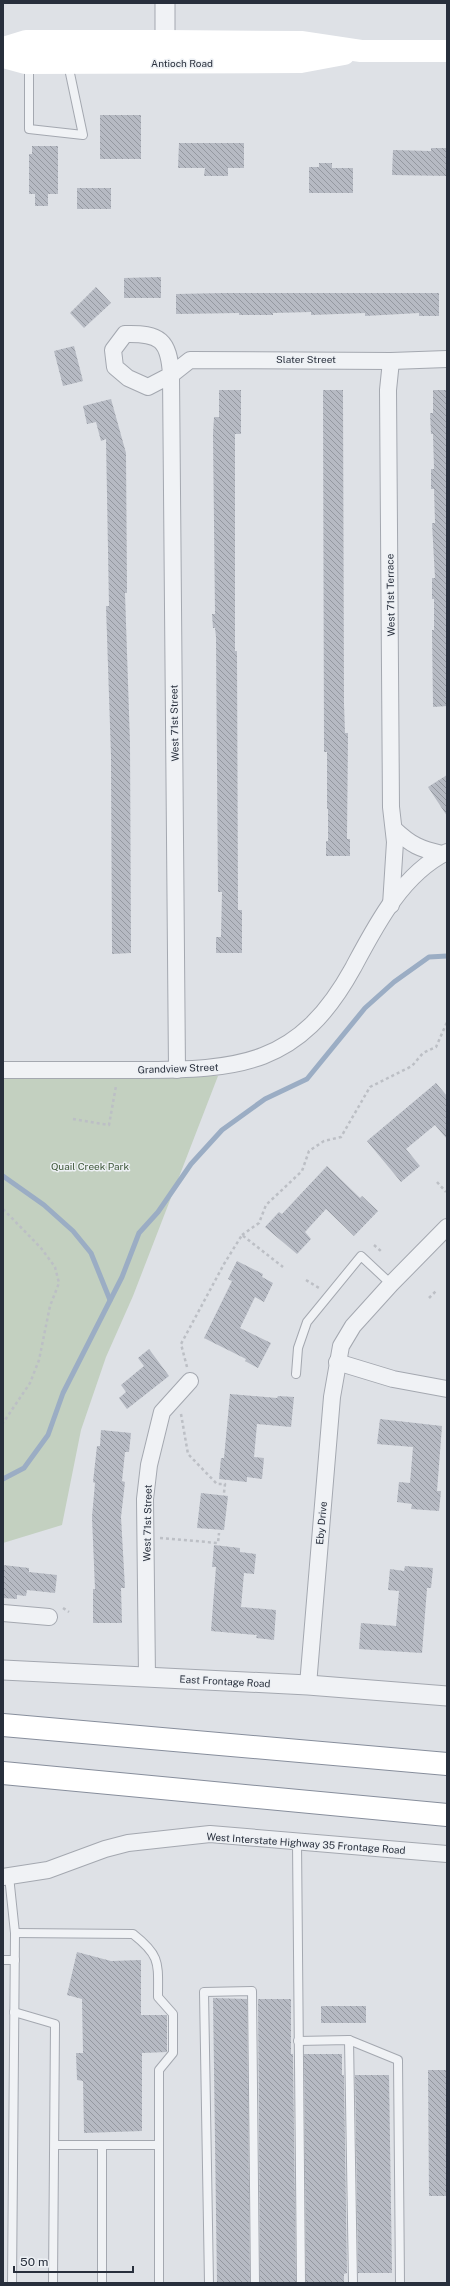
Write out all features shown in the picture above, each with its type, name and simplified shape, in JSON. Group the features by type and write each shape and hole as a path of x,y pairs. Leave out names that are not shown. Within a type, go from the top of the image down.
{"main road":[{"name":"Antioch Road","path":"3,48 26,41 165,41 302,42 361,51 447,51"},
{"name":"Antioch Road","path":"3,57 28,63 301,62 361,51"},
{"path":"3,1725 447,1764"},
{"path":"3,1772 447,1815"}],"street":[{"path":"164,63 165,3"},
{"name":"Slater Street","path":"170,375 190,360 391,361 447,359"},
{"name":"West 71st Terrace","path":"391,361 388,398 392,807 394,829 391,905"},
{"name":"West 71st Street","path":"170,375 177,1070"},
{"path":"394,829 406,841 420,850 445,853"},
{"name":"Grandview Street","path":"3,1070 211,1069 252,1061 284,1046 302,1034 327,1010 341,990 391,905 415,874 431,860 445,853"},
{"name":"Eby Drive","path":"308,1685 315,1584 337,1362 341,1346 353,1326 391,1284 447,1228"},
{"path":"337,1362 393,1379 447,1389"},
{"name":"West 71st Street","path":"147,1677 146,1499 156,1432 162,1412 190,1381"},
{"path":"3,1613 54,1612"},
{"name":"East Frontage Road","path":"3,1670 308,1685 447,1696"},
{"name":"West Interstate Highway 35 Frontage Road","path":"6,1876 48,1870 105,1849 155,1839 210,1834 447,1854"}],"lane":[{"path":"28,63 29,129 83,136 68,63"},
{"path":"296,1374 298,1348 307,1322 361,1256 391,1284"},
{"path":"298,1842 298,2041 301,2283"},
{"path":"6,1876 15,1932 12,2283"},
{"path":"15,1932 133,1934 148,1945 158,1961 158,1997 173,2014 173,2053 160,2070 160,2283"},
{"path":"3,1960 15,1960"},
{"path":"209,2283 204,1992 252,1991 255,2283"},
{"path":"14,2012 56,2024 56,2145 53,2283"},
{"path":"298,2041 350,2040 398,2060 400,2283"},
{"path":"350,2040 352,2283"},
{"path":"56,2145 160,2146"},
{"path":"102,2146 102,2283"}],"path":[{"path":"190,1381 181,1344 224,1264 242,1235 259,1223 266,1205 302,1171 309,1151 324,1141 340,1137 370,1087 412,1066 423,1053 436,1047 447,1022"},
{"path":"73,1120 108,1125 116,1083"},
{"path":"437,1182 446,1192"},
{"path":"3,1209 41,1248 55,1267 59,1283 50,1306 39,1360 30,1383 3,1423"},
{"path":"242,1235 283,1267"},
{"path":"374,1245 382,1252"},
{"path":"306,1280 319,1288"},
{"path":"429,1298 437,1290"},
{"path":"178,1394 188,1454 217,1484 225,1484 224,1493"},
{"path":"146,1538 173,1538 218,1543 219,1533"},
{"path":"54,1612 69,1612"}],"green space":[{"name":"Quail Creek Park","path":"218,1076 133,1296 106,1357 81,1430 62,1525 3,1543 3,1078"}],"building":[{"path":"100,115 141,115 141,159 100,159"},
{"path":"179,143 244,143 244,168 228,168 228,176 204,176 205,168 178,168"},
{"path":"32,146 58,146 58,194 48,194 48,206 35,206 35,194 29,194 29,154 32,154"},
{"path":"431,148 447,148 447,176 392,175 393,150 431,151"},
{"path":"319,163 332,163 332,168 353,168 353,193 309,193 309,167 319,167"},
{"path":"77,188 111,188 111,209 77,209"},
{"path":"161,277 161,298 124,298 124,278"},
{"path":"96,287 111,303 84,328 70,313"},
{"path":"439,293 439,316 419,316 419,313 365,316 365,313 311,315 311,312 273,313 273,315 239,315 239,313 176,314 176,294"},
{"path":"74,346 83,381 63,386 54,351"},
{"path":"219,390 241,390 241,434 235,434 235,651 237,651 238,910 242,910 242,953 216,953 216,937 221,937 222,892 218,892 216,637 215,628 213,628 212,614 215,614 213,434 214,417 219,417"},
{"path":"323,390 343,390 344,704 345,733 348,733 347,839 350,839 350,856 326,856 326,841 328,841 328,809 327,752 324,752"},
{"path":"433,390 447,390 447,706 433,707 432,630 434,630 434,599 432,599 432,578 435,578 432,523 435,523 434,489 431,489 431,469 434,469 433,434 431,434 430,413 433,413"},
{"path":"111,399 126,453 127,593 125,593 130,743 131,953 112,954 111,756 106,606 109,606 106,439 101,441 96,422 87,424 83,406"},
{"path":"447,775 447,816 428,787"},
{"path":"436,1083 447,1096 447,1139 435,1125 406,1149 420,1166 401,1182 367,1141"},
{"path":"327,1166 360,1198 362,1196 378,1211 354,1236 326,1209 305,1232 311,1239 297,1254 265,1227 279,1212 282,1214"},
{"path":"237,1261 263,1274 262,1277 273,1283 264,1302 255,1297 240,1328 271,1343 258,1368 245,1361 246,1359 204,1338 232,1281 228,1279"},
{"path":"149,1349 169,1376 127,1409 119,1398 126,1392 121,1385 144,1366 138,1358"},
{"path":"230,1394 277,1398 278,1396 294,1397 291,1427 257,1424 254,1457 264,1458 262,1479 247,1477 247,1482 219,1479 221,1458 224,1458"},
{"path":"380,1419 442,1426 437,1491 441,1491 439,1511 411,1509 412,1504 397,1502 399,1482 410,1483 413,1447 377,1444"},
{"path":"101,1430 131,1433 129,1452 125,1452 122,1481 125,1482 121,1517 125,1588 121,1588 122,1623 93,1623 93,1589 95,1589 92,1517 95,1483 93,1482 97,1446 100,1446"},
{"path":"201,1493 228,1496 224,1530 197,1528"},
{"path":"214,1545 240,1548 240,1552 256,1554 254,1574 244,1573 241,1607 276,1610 274,1640 256,1638 257,1635 211,1631 216,1567 212,1567"},
{"path":"3,1565 29,1568 29,1572 57,1575 55,1593 27,1590 26,1596 17,1595 17,1599 3,1598"},
{"path":"405,1566 433,1568 431,1588 427,1588 422,1653 359,1649 361,1623 396,1626 399,1591 388,1590 390,1569 404,1571"},
{"path":"77,1952 111,1961 141,1960 141,2015 167,2015 167,2052 142,2053 142,2131 84,2133 83,2081 77,2080 76,2053 83,2053 82,1999 67,1995"},
{"path":"213,1998 247,1999 250,2283 217,2283"},
{"path":"258,1999 291,1999 296,2283 260,2283"},
{"path":"321,2006 366,2006 366,2023 321,2023"},
{"path":"304,2054 342,2054 342,2075 344,2075 347,2273 344,2274 344,2283 306,2283"},
{"path":"428,2070 447,2070 447,2196 429,2196"},
{"path":"355,2075 389,2075 392,2273 358,2273"}],"waterway":[{"path":"3,1479 24,1468 48,1435 63,1393 122,1277 139,1233 158,1212 191,1164 222,1130 265,1099 307,1079 365,1008 394,982 429,957 447,956"},
{"path":"3,1176 44,1205 73,1231 91,1253 110,1300"}]}
